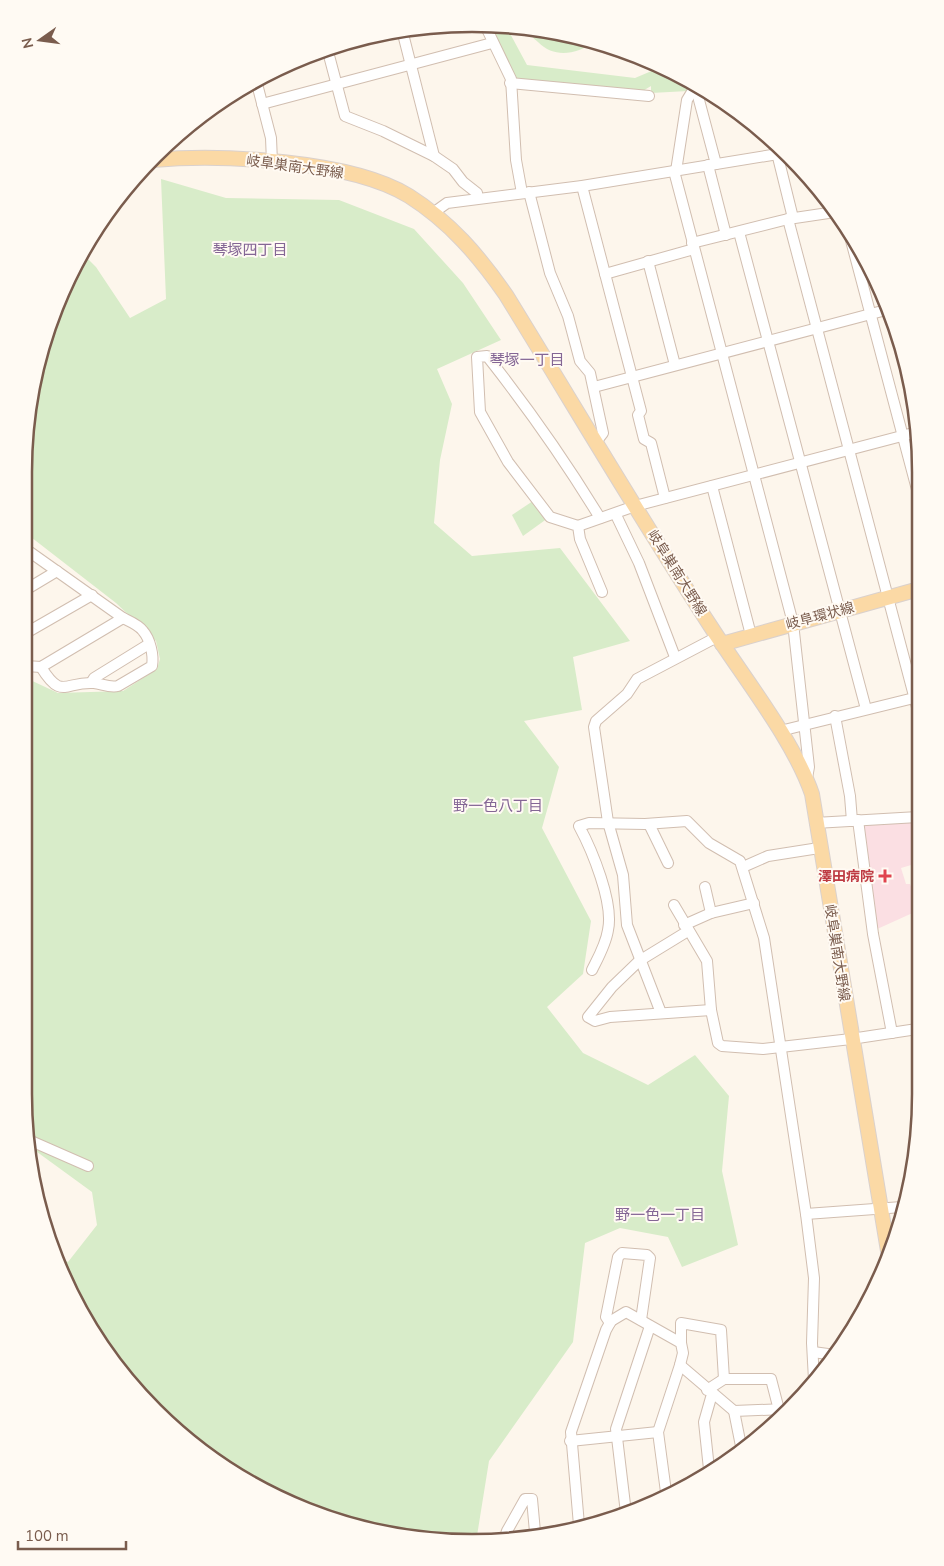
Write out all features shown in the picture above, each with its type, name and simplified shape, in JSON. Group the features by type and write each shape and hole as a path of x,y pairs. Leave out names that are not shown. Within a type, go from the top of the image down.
{"main road":[{"name":"岐阜巣南大野線","path":"163,160 223,157 314,167 373,181 407,195 433,213 466,243 483,262 506,295 635,506 719,640 780,732 807,778 812,794 819,848 885,1242"},
{"name":"岐阜環状線","path":"719,640 751,635 912,591"}],"street":[{"path":"488,33 512,79 510,84 516,160 550,273 568,316 580,361 590,373 594,387 603,433 596,442"},
{"path":"404,38 434,156"},
{"path":"262,104 492,43"},
{"path":"329,57 345,116 383,131 434,156 453,170 463,182 477,193 478,198"},
{"path":"510,84 649,96"},
{"path":"258,88 271,138 272,162"},
{"path":"692,91 687,100 675,171 693,246 793,623 809,767 807,778"},
{"path":"697,94 726,235"},
{"path":"433,213 448,203 582,186 712,165 773,152"},
{"path":"780,158 790,219 816,328 912,680"},
{"path":"582,186 641,410 638,416 644,439 650,443 665,498"},
{"path":"605,274 726,235 790,219 827,213"},
{"path":"739,232 866,709"},
{"path":"856,257 912,470"},
{"path":"648,261 675,365"},
{"path":"594,387 881,311"},
{"path":"600,518 573,474 488,356 478,357 480,412 508,462 550,518 578,526 600,518 616,515 635,506 910,434"},
{"path":"712,486 751,635"},
{"path":"616,515 639,563 676,657"},
{"path":"578,526 580,539 602,592"},
{"path":"32,554 143,630 152,650 152,666 118,686 91,683 65,688 58,687 40,667"},
{"path":"32,586 57,571"},
{"path":"32,630 92,596"},
{"path":"32,666 40,667 123,618"},
{"path":"661,1013 627,923 624,875 608,822 594,727 596,721 627,694 637,679 676,657 719,640"},
{"path":"91,683 94,678 149,644"},
{"path":"780,732 803,724 912,698"},
{"path":"835,716 892,1033"},
{"path":"816,823 912,817"},
{"path":"592,970 609,927 600,874 595,858 579,826 589,822 649,824 687,821 702,837 740,861 764,938 782,1047 814,1278 814,1370"},
{"path":"649,824 668,863"},
{"path":"742,867 768,856 819,848"},
{"path":"705,886 711,913"},
{"path":"711,1010 610,1017 595,1021 588,1016 612,987 640,961 686,928 711,913 754,903"},
{"path":"674,905 707,961 711,1010 718,1043 722,1046 763,1049 851,1040 912,1030"},
{"path":"609,927 627,923"},
{"path":"35,1142 88,1166"},
{"path":"806,1214 897,1208"},
{"path":"610,1323 606,1317 618,1257 622,1253 647,1255 650,1258 645,1323 616,1429 625,1506"},
{"path":"579,1521 570,1441 574,1423 610,1323 626,1312 681,1342"},
{"path":"665,1488 658,1432 683,1354 681,1323 721,1330 724,1379"},
{"path":"813,1352 827,1353"},
{"path":"680,1365 734,1411 740,1443"},
{"path":"708,1464 704,1422 710,1392 724,1379 771,1379 781,1407"},
{"path":"734,1411 778,1409"},
{"path":"570,1441 658,1432"},
{"path":"506,1532 525,1499 532,1499 535,1529"}],"shaded area":[{"name":"澤田病院","path":"912,820 912,865 901,868 906,884 910,884 912,889 912,913 875,930 862,824"}],"green space":[{"path":"494,33 510,34 527,65 635,78 651,71 689,90 651,93 651,86 641,92 517,80"},
{"path":"532,37 586,47 573,52 558,53 551,51"},
{"path":"161,179 226,198 339,200 414,229 463,283 501,340 437,369 452,404 440,460 434,523 472,556 560,548 630,641 573,657 582,710 524,721 559,767 542,828 591,921 583,974 547,1007 583,1053 648,1085 695,1055 729,1096 722,1171 738,1245 682,1267 668,1237 620,1228 585,1243 573,1342 489,1461 477,1534 443,1533 386,1525 358,1519 304,1500 252,1475 204,1443 182,1424 161,1405 123,1362 91,1314 66,1262 68,1262 97,1225 92,1192 36,1151 32,1094 32,681 58,693 123,691 157,669 160,659 156,641 116,603 32,538 32,472 36,415 47,358 66,304 88,259 96,267 130,318 166,299"},
{"path":"533,501 548,518 523,536 512,515"}],"place":[{"name":"澤田病院","path":"885,876"}],"district":[{"name":"琴塚四丁目","path":"250,250"},
{"name":"琴塚一丁目","path":"527,360"},
{"name":"野一色八丁目","path":"498,806"},
{"name":"野一色一丁目","path":"660,1215"}]}
